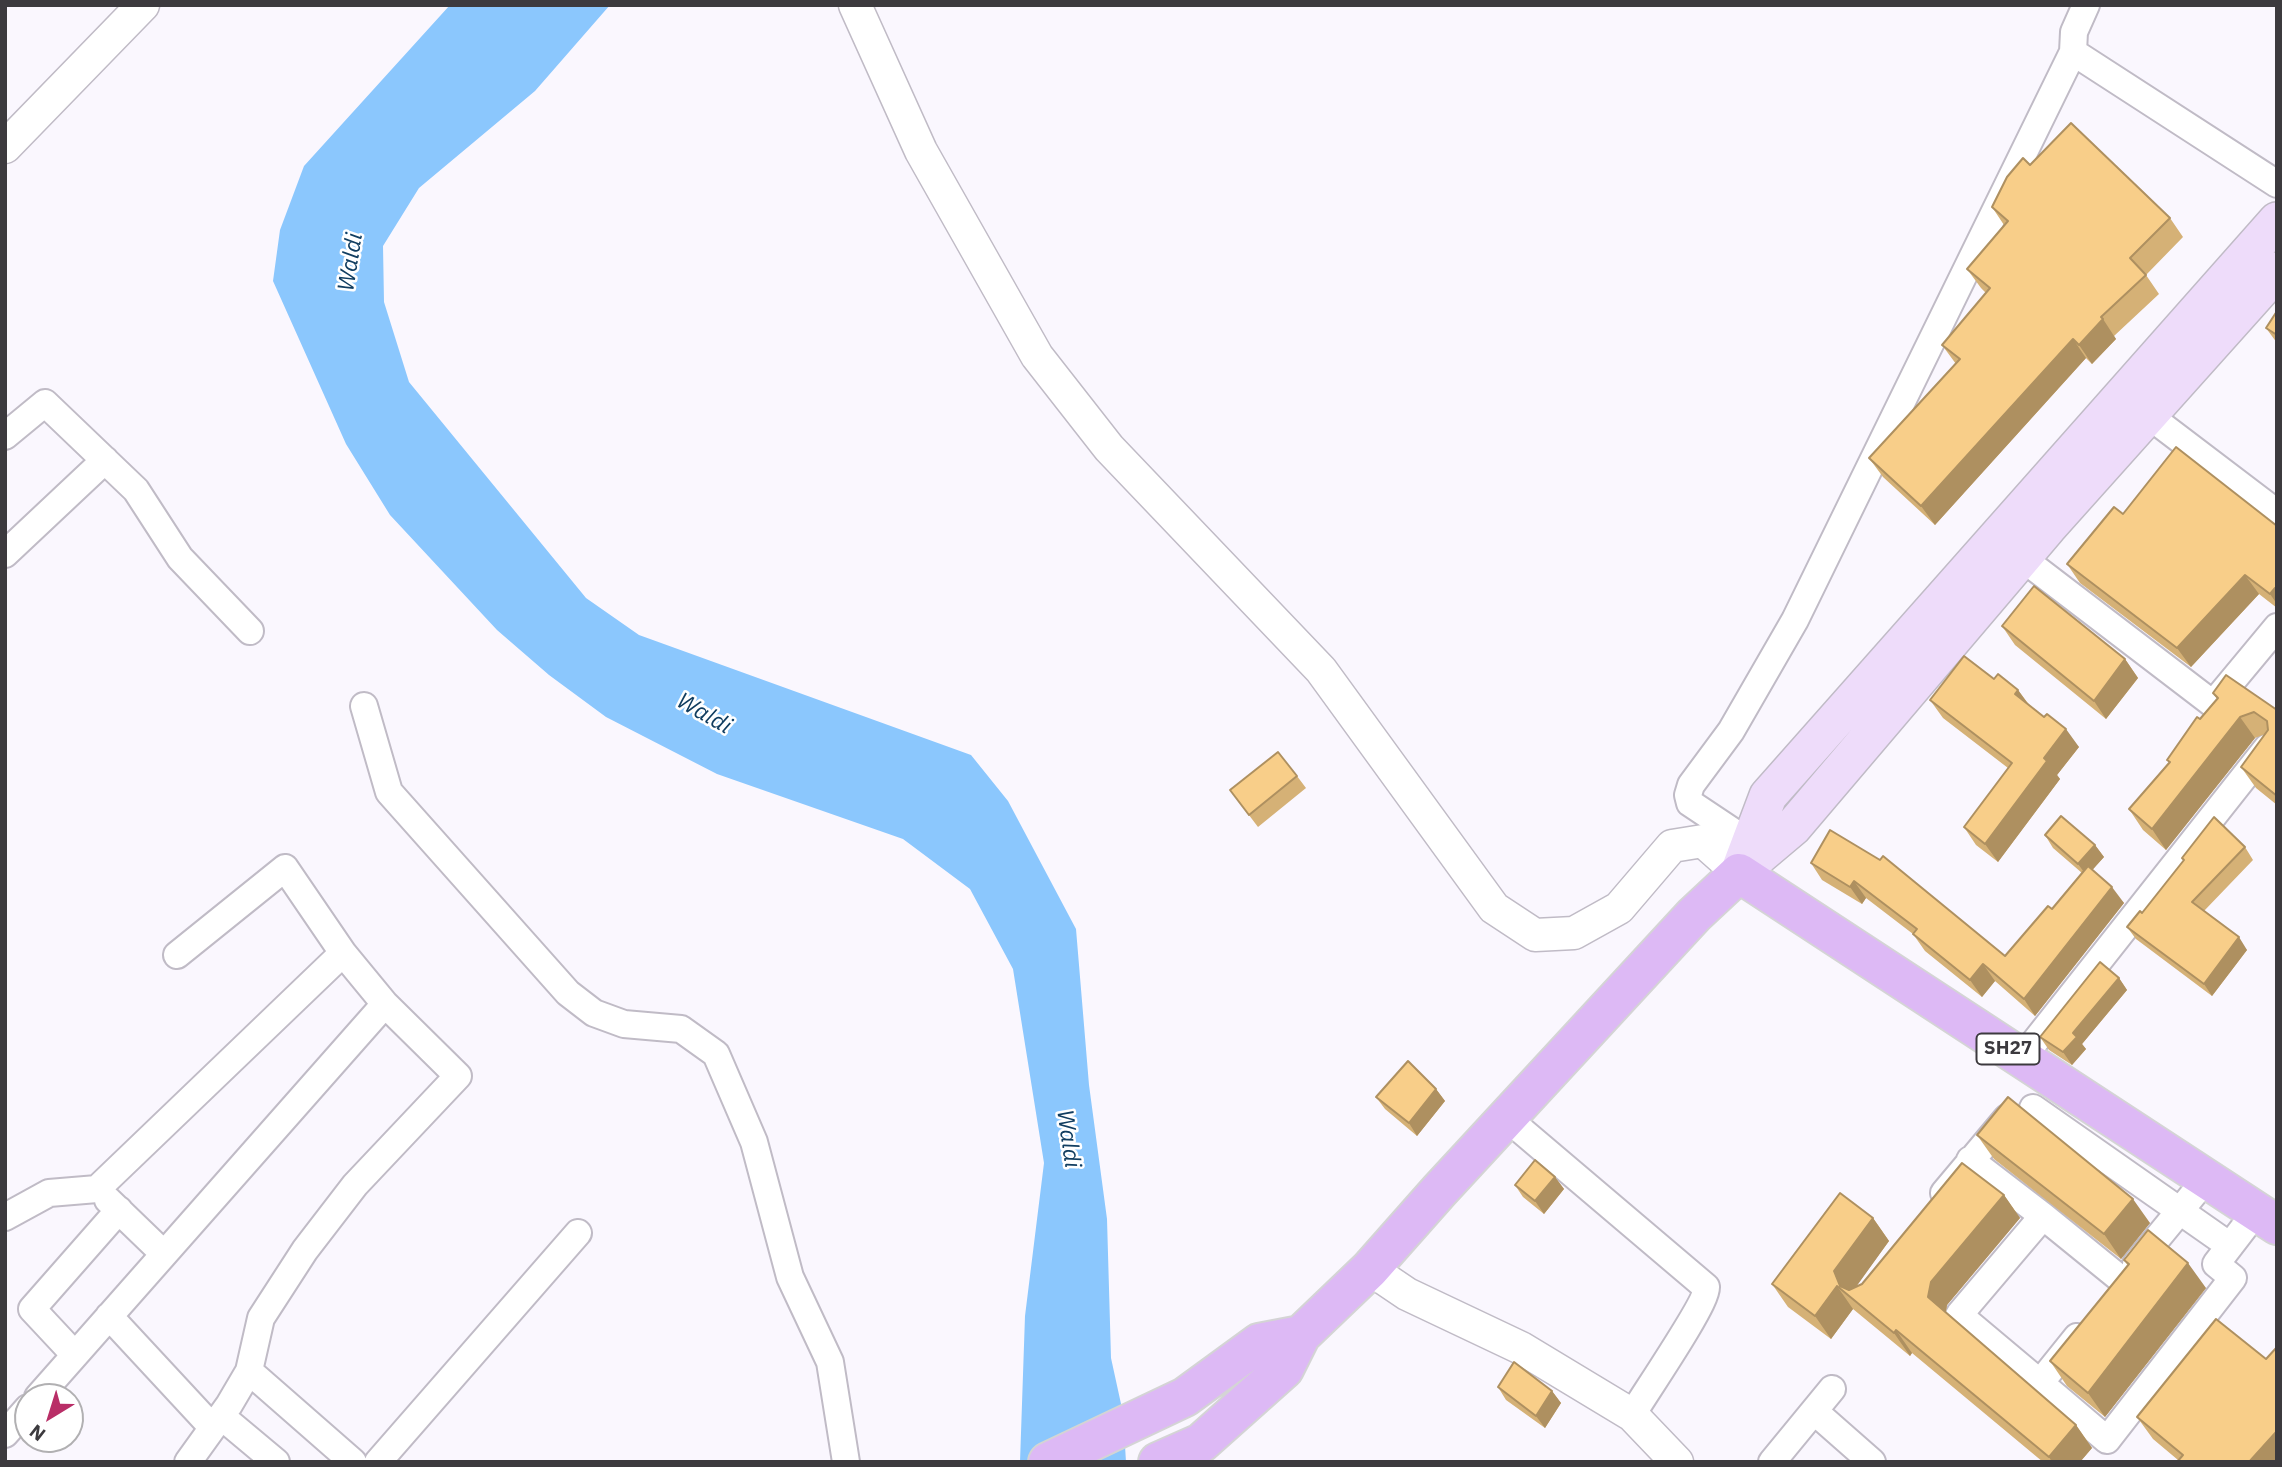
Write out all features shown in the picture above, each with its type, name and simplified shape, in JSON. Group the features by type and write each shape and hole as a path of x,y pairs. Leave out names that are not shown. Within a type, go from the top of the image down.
{"main road":[{"path":"1745,858 1768,796 2277,221"},
{"path":"1158,1462 1201,1443 1284,1369 1301,1335 1370,1269 1745,858 1793,827 2022,558 2277,271"},
{"name":"SH27","path":"1745,858 2022,1058 2267,1218"},
{"path":"1048,1462 1185,1397 1259,1343 1301,1335"}],"street":[{"path":"5,147 143,5"},
{"path":"855,5 921,150 1037,356 1109,448 1321,670 1494,908 1535,935 1574,933 1619,908 1672,846 1703,841 1745,858"},
{"path":"1745,858 1690,803 1688,795 1691,785 1725,740 1795,620 2073,52 2074,32 2086,5"},
{"path":"2073,52 2277,184"},
{"path":"5,436 45,403 136,491 180,558 250,631"},
{"path":"2148,415 2277,513"},
{"path":"5,554 105,460"},
{"path":"2022,558 2213,704 2277,627"},
{"path":"364,706 389,792 568,993 594,1013 624,1024 681,1029 716,1054 754,1142 790,1277 830,1362 846,1462"},
{"path":"2022,1058 2266,748"},
{"path":"177,955 285,868 344,953 384,1004 458,1076 355,1185 305,1250 261,1318 249,1371 188,1462"},
{"path":"5,1217 49,1193 97,1189 344,953"},
{"path":"50,1383 384,1004"},
{"path":"1930,1213 1970,1160 2020,1112 2230,1246"},
{"path":"1508,1119 1706,1287 1707,1293 1697,1311 1632,1415"},
{"path":"1970,1160 2123,1281"},
{"path":"2106,1301 2206,1179"},
{"path":"97,1189 164,1254"},
{"path":"75,1355 32,1309 119,1210"},
{"path":"2043,1216 1959,1315 2107,1440 2233,1278 2216,1264 2230,1246 2267,1218"},
{"path":"378,1462 579,1233"},
{"path":"1370,1269 1407,1294 1521,1348 1632,1415 1677,1462"},
{"path":"109,1315 216,1422 276,1462"},
{"path":"2040,1383 2090,1322"},
{"path":"249,1371 354,1462"},
{"path":"1772,1462 1832,1389"},
{"path":"1814,1411 1872,1462"}],"water":[{"name":"Waldi","path":"450,5 610,5 535,91 419,188 383,246 384,302 409,382 586,598 639,635 971,755 1008,801 1076,929 1089,1085 1107,1219 1111,1358 1123,1413 1126,1462 1020,1462 1025,1316 1044,1163 1013,969 970,889 903,839 717,774 606,717 549,675 497,630 390,515 346,444 273,281 280,230 304,166"}],"building":[{"path":"2071,123 2170,218 2130,258 2146,275 2101,317 2103,319 2079,345 2073,339 1921,506 1869,458 1960,359 1942,345 1990,288 1967,269 2008,221 1992,207 2007,177 2023,158 2030,165"},
{"path":"2277,311 2277,335 2266,328"},
{"path":"2176,447 2277,526 2277,589 2270,594 2245,575 2177,648 2067,564 2114,507 2123,514"},
{"path":"2034,586 2125,659 2094,701 2002,626"},
{"path":"1964,656 1994,679 1998,674 2018,690 2015,694 2044,717 2047,714 2066,729 2044,758 2047,761 1985,844 1964,827 2012,763 1930,700"},
{"path":"2226,675 2277,710 2277,796 2241,767 2268,730 2267,721 2254,712 2240,717 2152,829 2129,809 2170,762 2167,760 2197,717 2200,719 2218,698 2213,693"},
{"path":"1278,752 1297,776 1249,815 1230,790"},
{"path":"2061,816 2095,845 2078,864 2045,835"},
{"path":"2214,817 2245,847 2192,902 2239,937 2204,984 2127,927 2140,911 2142,913 2184,860 2182,858"},
{"path":"1830,830 1880,860 1883,856 2005,956 2048,906 2052,909 2088,866 2112,887 2024,999 1983,964 1970,980 1913,934 1917,929 1854,881 1850,887 1811,863"},
{"path":"2100,962 2119,978 2073,1033 2077,1037 2063,1052 2040,1037"},
{"path":"1408,1061 1436,1089 1409,1123 1376,1097"},
{"path":"2008,1097 2133,1199 2104,1234 1977,1135"},
{"path":"1535,1160 1555,1177 1535,1201 1515,1185"},
{"path":"1962,1163 2004,1195 1931,1282 1928,1297 2076,1425 2049,1457 1896,1330 1894,1333 1837,1286 1815,1316 1772,1284 1840,1193 1873,1218 1834,1271 1840,1286 1849,1290 1862,1284"},
{"path":"2148,1230 2188,1263 2088,1393 2050,1361 2129,1264 2124,1260"},
{"path":"2216,1319 2266,1359 2277,1347 2277,1431 2249,1462 2177,1462 2183,1455 2137,1417"},
{"path":"1514,1362 1552,1391 1536,1416 1498,1387"}]}
